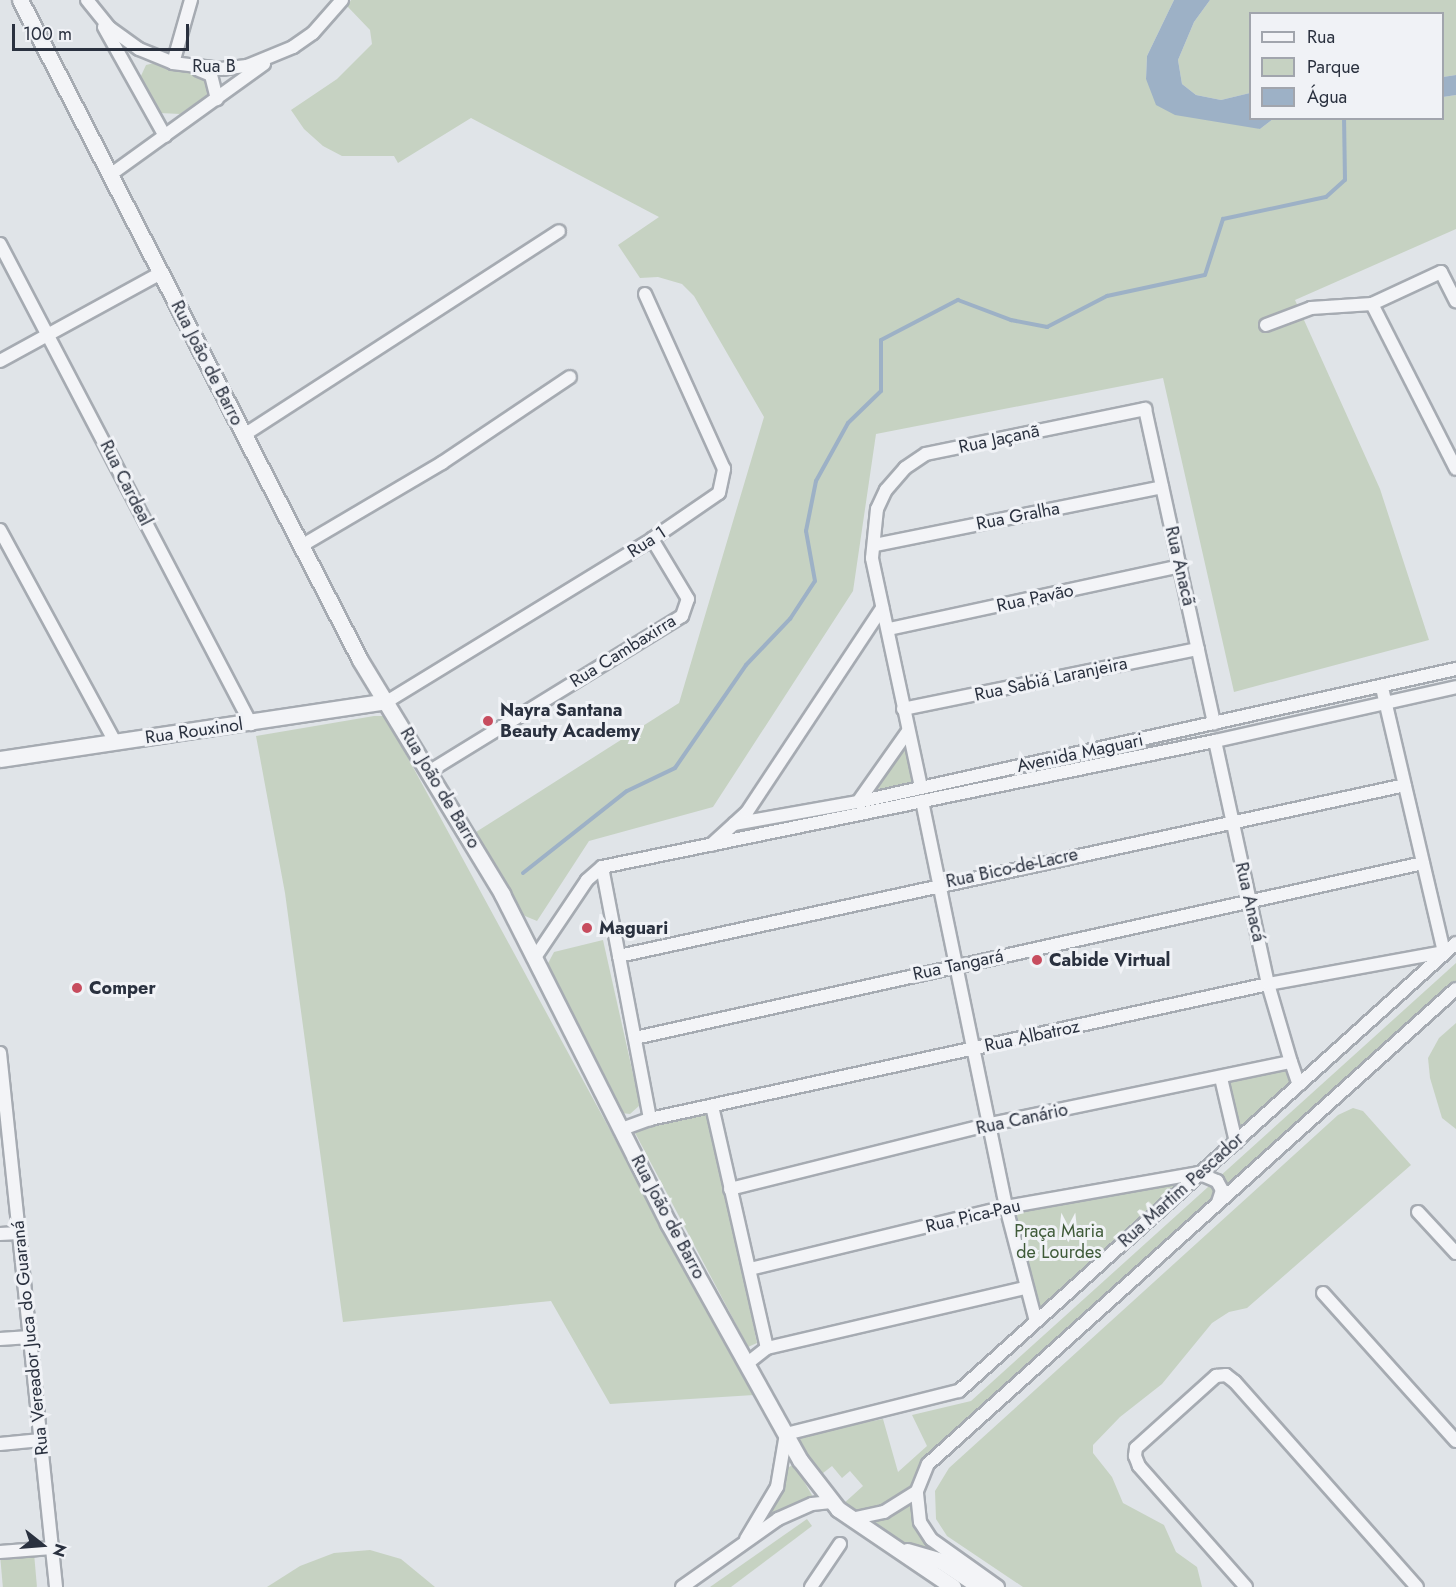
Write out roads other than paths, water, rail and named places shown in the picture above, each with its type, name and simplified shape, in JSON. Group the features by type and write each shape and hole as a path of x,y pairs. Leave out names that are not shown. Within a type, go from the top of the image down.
{"street":[{"name":"Rua João de Barro","path":"20,0 360,660 388,701 502,894 668,1223 749,1362 800,1460 831,1502 851,1519 954,1587"},
{"name":"Rua B","path":"87,0 98,15 124,40 156,57 195,68 229,68 272,58 313,33 342,0"},
{"path":"173,63 191,0"},
{"path":"98,15 165,136"},
{"path":"132,74 148,56 156,57"},
{"path":"110,175 272,58"},
{"path":"195,68 211,75 217,99"},
{"path":"244,435 559,231"},
{"name":"Rua Cardeal","path":"0,244 251,724"},
{"path":"1266,325 1311,308 1372,304 1441,272 1456,301"},
{"path":"0,361 160,273"},
{"name":"Rua 1","path":"388,701 652,539 719,493 724,469 645,294"},
{"path":"1372,304 1456,469"},
{"path":"301,546 442,463 570,377"},
{"name":"Rua Anacã","path":"1145,409 1214,724"},
{"name":"Rua Jaçanã","path":"875,545 877,509 886,490 905,468 926,454 1145,409"},
{"name":"Rua Gralha","path":"875,545 1162,487"},
{"path":"0,530 116,742"},
{"name":"Rua Cambaxirra","path":"430,771 682,616 688,599 652,539"},
{"path":"875,545 872,558 921,787"},
{"name":"Rua Pavão","path":"889,629 1181,566"},
{"path":"711,846 734,824 749,816 882,608"},
{"name":"Rua Sabiá Laranjeira","path":"903,709 1198,649"},
{"path":"1456,671 1456,679"},
{"name":"Avenida Maguari","path":"749,816 858,802 1456,671"},
{"path":"1382,687 1444,952"},
{"name":"Avenida Maguari","path":"602,867 1215,741 1456,687"},
{"name":"Rua Rouxinol","path":"0,759 251,724 388,701"},
{"path":"858,802 908,731"},
{"name":"Rua Anacá","path":"1215,741 1268,984 1291,1062"},
{"name":"Rua Bico-de-Lacre","path":"619,956 1405,784"},
{"path":"922,801 991,1125 1006,1207 1024,1288 1036,1321"},
{"path":"749,816 751,838"},
{"path":"734,824 734,841"},
{"name":"Rua Tangará","path":"634,1038 1423,863"},
{"path":"534,959 587,880 602,867"},
{"path":"602,867 650,1119"},
{"name":"Rua Martim Pescador","path":"786,1434 959,1391 1198,1173 1236,1142 1456,943"},
{"name":"Rua Albatroz","path":"622,1129 650,1119 1268,984 1444,952"},
{"name":"Rua Martim Pescador","path":"917,1491 923,1473 934,1457 1456,989"},
{"name":"Rua Vereador Juca do Guaraná","path":"0,1053 4,1127 19,1233 56,1587"},
{"path":"1291,1062 1299,1085"},
{"name":"Rua Canário","path":"730,1189 991,1125 1291,1062"},
{"path":"1221,1078 1236,1142"},
{"path":"712,1106 766,1348"},
{"path":"1198,1173 1213,1177 1220,1185 1222,1196 1215,1206"},
{"name":"Rua Pica-Pau","path":"750,1269 1006,1207 1198,1173"},
{"path":"1418,1212 1456,1253"},
{"path":"0,1234 19,1233"},
{"path":"749,1362 766,1348 1024,1288"},
{"path":"1323,1293 1456,1441"},
{"path":"0,1339 30,1337"},
{"path":"1246,1587 1139,1466 1135,1456 1136,1448 1216,1377 1226,1376 1235,1382 1417,1587"},
{"path":"746,1539 770,1505 782,1471 786,1434"},
{"path":"0,1444 41,1440"},
{"path":"782,1471 791,1460 800,1460"},
{"path":"812,1504 820,1489"},
{"path":"851,1519 884,1512 917,1491 920,1522 931,1539 998,1587"},
{"path":"682,1587 746,1539 812,1504 831,1502"},
{"path":"811,1587 840,1544"},
{"path":"0,1552 52,1548"},
{"name":"Rua João de Barro","path":"895,1548 940,1561 980,1587"}],"water":[{"path":"1174,0 1210,0 1194,22 1178,60 1182,84 1196,95 1221,100 1249,93 1249,120 1272,120 1260,129 1175,115 1156,105 1146,79 1147,56"},
{"path":"1456,75 1456,95 1444,97 1444,77"}],"waterway":[{"path":"523,873 627,791 675,768 746,665 790,619 815,581 806,531 816,481 848,423 881,391 881,340 958,300 1011,320 1047,327 1107,296 1205,275 1223,219 1326,197 1345,180 1344,120"}],"place":[{"name":"Nayra Santana Beauty Academy","path":"488,721"},
{"name":"Maguari","path":"587,928"},
{"name":"Cabide Virtual","path":"1037,960"},
{"name":"Comper","path":"77,988"}],"park label":[{"name":"Praça Maria de Lourdes","path":"1059,1242"}]}
